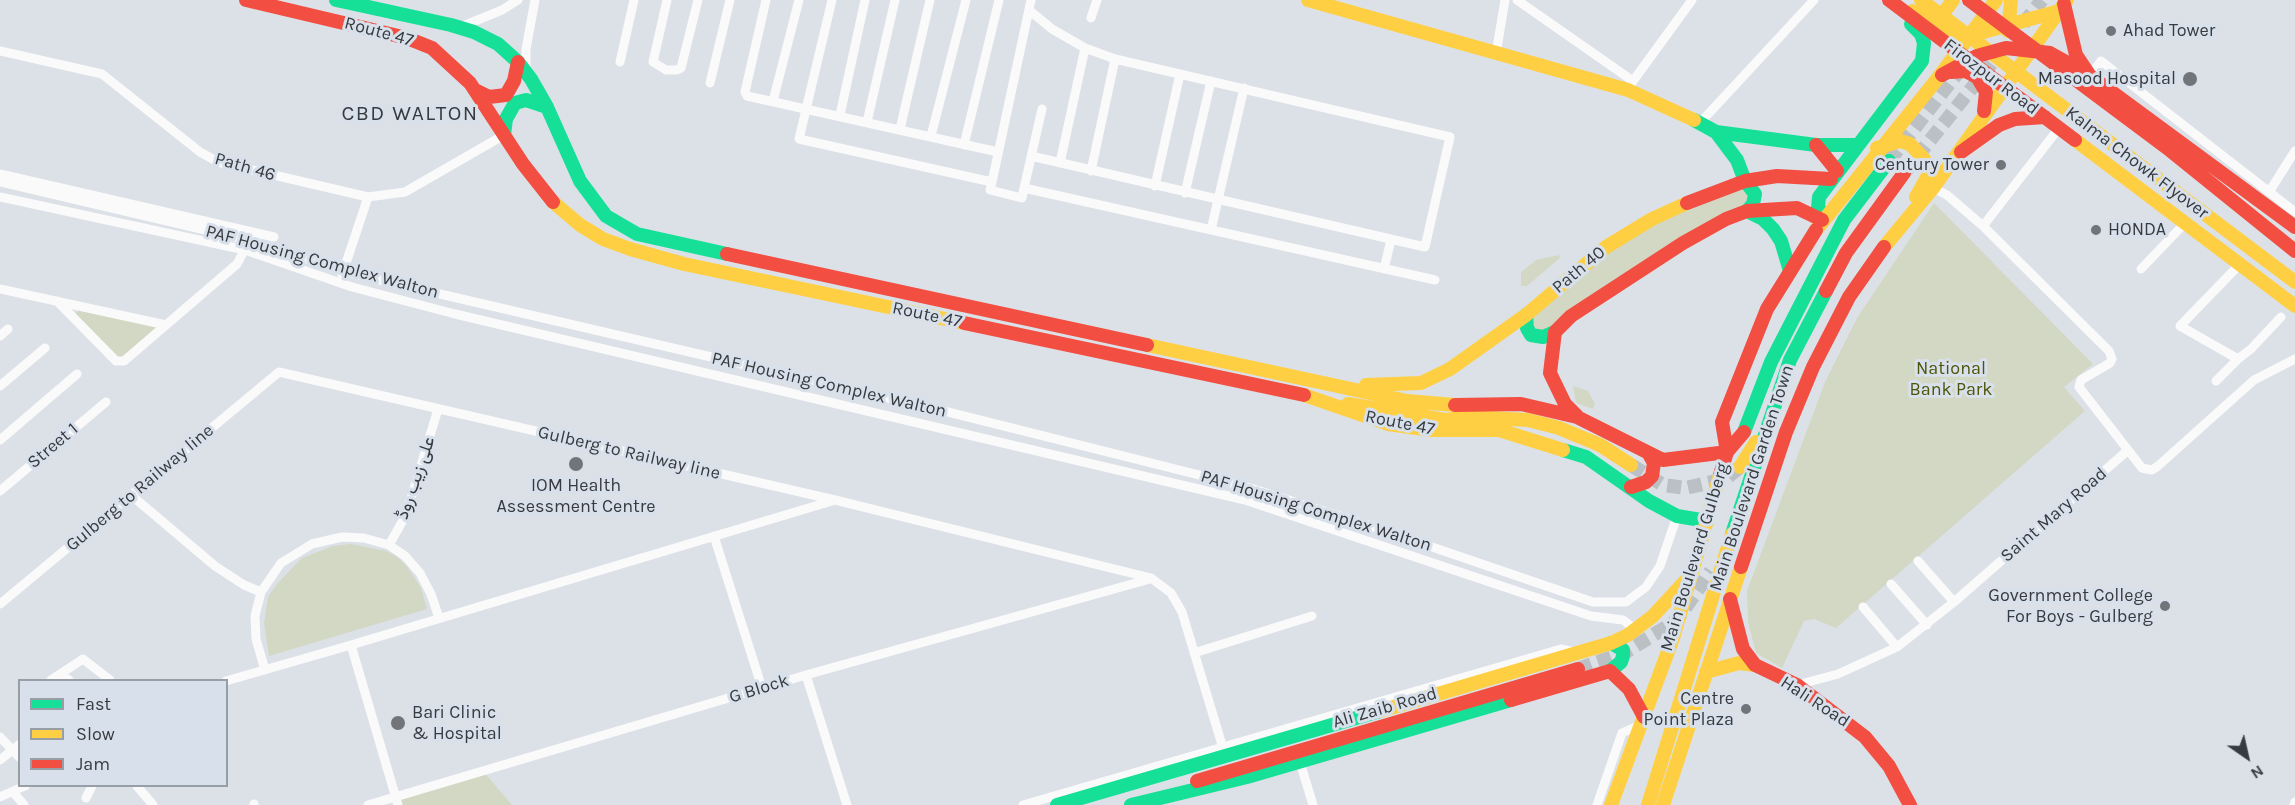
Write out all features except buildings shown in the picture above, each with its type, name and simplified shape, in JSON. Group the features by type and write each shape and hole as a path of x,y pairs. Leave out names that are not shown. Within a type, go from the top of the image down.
{"main road":[{"name":"Route 47","path":"246,0 407,38 432,48 454,66 475,90 549,198 580,225 603,239 630,249 684,264 1308,396 1335,408 1388,424 1438,431 1499,430 1551,444 1586,457 1649,501 1677,516 1707,521"},
{"name":"Route 47","path":"336,0 459,28 498,44 522,67 547,107 580,181 595,202 606,216 637,234 1422,403 1521,405 1577,417 1664,460 1672,461 1726,452"},
{"path":"1308,0 1496,54 1631,86 1716,132 1816,145 1857,145"},
{"path":"1889,0 1927,18 1940,18 1953,0"},
{"path":"1889,0 1944,32 1969,36 2064,5"},
{"path":"1823,218 1816,204 1834,175 1922,61 1924,51 1921,34 1889,0"},
{"name":"Firozpur Road","path":"1889,0 2241,263 2295,306"},
{"name":"Kalma Chowk Flyover","path":"1921,0 2295,282"},
{"name":"Kalma Chowk Flyover","path":"1969,0 2171,151 2295,251"},
{"path":"1938,78 1996,0"},
{"path":"2003,87 2011,0"},
{"path":"1663,805 1786,432 1814,367 1849,297 1869,264 1904,220 1934,188 1984,113 2064,5"},
{"path":"2064,5 2076,55 2090,76"},
{"path":"1938,78 1969,60 2006,48 2050,53 2090,76 2295,227"},
{"path":"475,90 489,97 506,95 522,67"},
{"path":"1938,78 1955,70 1966,71 1977,77 1986,92 1984,113"},
{"name":"Main Boulevard Gulberg","path":"1611,805 1673,638 1726,452 1722,422 1764,316 1823,218 1877,148 1938,78"},
{"path":"504,135 506,119 515,103 526,100 547,107"},
{"path":"1953,158 1999,125 2015,119 2045,117"},
{"path":"1716,132 1737,160 1745,181 1755,194 1753,204 1747,211 1763,219 1773,229 1781,241 1790,271"},
{"path":"1877,148 1900,141 1910,144 1924,159 1929,174 1904,220"},
{"path":"1816,145 1834,175"},
{"name":"Main Boulevard Garden Town","path":"1726,452 1744,433 1771,362 1844,220 1889,161"},
{"name":"Main Boulevard Garden Town","path":"1648,805 1746,488 1790,360 1835,271 1904,173"},
{"name":"Path 40","path":"1340,385 1408,386 1421,383 1450,369 1526,315 1578,269 1630,232 1685,204 1745,181 1777,176 1834,175"},
{"name":"Path 40","path":"1555,332 1571,316 1715,224 1747,211 1797,208 1823,218"},
{"path":"1526,315 1527,328 1531,334 1543,337 1555,332 1550,373 1565,404 1577,417"},
{"path":"1308,396 1414,417 1445,420 1472,417 1528,420 1559,428 1600,445 1631,465"},
{"path":"1740,467 1768,422"},
{"path":"1631,487 1646,482 1652,476 1654,463 1649,454"},
{"path":"1711,571 1746,488"},
{"name":"Ali Zaib Road","path":"1057,805 1611,643 1636,630 1653,616 1691,574"},
{"path":"1730,598 1743,649 1755,665"},
{"path":"1611,643 1623,650 1623,656 1621,662 1610,671 1629,688 1642,721"},
{"path":"1706,672 1739,663 1755,665"},
{"name":"Hali Road","path":"1755,665 1797,686 1865,737 1889,766 1910,805"},
{"path":"1130,805 1251,763 1578,669"},
{"name":"Ali Zaib Road","path":"1130,805 1247,777 1610,671"}],"street":[{"path":"459,28 502,10 518,0"},
{"path":"522,67 536,0"},
{"path":"620,62 634,0"},
{"path":"667,0 653,62 666,70 681,68 698,0"},
{"path":"710,83 730,0"},
{"path":"766,0 745,92 747,96 998,152"},
{"path":"773,101 799,0"},
{"path":"832,0 800,140 992,182"},
{"path":"840,115 865,0"},
{"path":"867,122 895,0"},
{"path":"900,129 930,0"},
{"path":"931,136 966,0"},
{"path":"964,145 999,0"},
{"path":"1031,0 990,189 1022,198 1042,109"},
{"path":"1091,18 1097,0"},
{"path":"1496,54 1504,0"},
{"path":"1517,0 1631,86 1692,0"},
{"path":"1699,124 1814,0"},
{"path":"1029,10 1052,29 1085,48 1115,59 1450,137 1425,248 1031,156"},
{"path":"1060,163 1085,48"},
{"name":"Path 46","path":"0,51 102,74 200,152 218,162 368,197 405,192 504,135"},
{"path":"1091,171 1115,59"},
{"path":"2090,76 2101,61 2295,212"},
{"path":"1155,186 1180,74"},
{"path":"1185,193 1211,81"},
{"path":"1211,230 1244,88"},
{"path":"1983,226 2059,128"},
{"path":"2269,192 2295,151"},
{"path":"0,174 249,236 274,237"},
{"name":"PAF Housing Complex Walton","path":"0,182 249,236 344,271 948,412 1247,487 1359,522 1593,602 1626,602 1646,587 1660,566 1677,516"},
{"path":"1024,188 1435,280"},
{"path":"1934,188 1947,195 1983,226 2109,351 2112,360 2110,363 2080,380 2079,387 2142,468 2152,470 2254,380 2295,359"},
{"name":"PAF Housing Complex Walton","path":"0,196 245,250 339,282 455,314 1245,500 1583,613 1623,620 1636,630"},
{"path":"339,282 368,197"},
{"path":"2141,269 2186,222"},
{"path":"57,301 118,363 124,361 237,264 245,250 249,236"},
{"path":"1384,269 1391,240"},
{"path":"2238,359 2180,326 2241,263"},
{"path":"0,289 166,325"},
{"path":"2216,381 2238,359 2252,349 2281,316"},
{"path":"0,386 45,348"},
{"name":"Gulberg to Railway line","path":"0,604 279,372 835,500 1151,578 1170,593 1182,612 1222,745"},
{"path":"0,440 77,374"},
{"name":"Street 1","path":"0,491 106,402"},
{"name":"علی زیب روڈ","path":"389,545 406,514 438,409"},
{"name":"Saint Mary Road","path":"1797,686 1838,674 1897,647 1954,602 2127,451"},
{"path":"131,495 215,566 244,585 261,592"},
{"path":"228,680 835,500"},
{"path":"714,536 762,688"},
{"path":"265,670 256,639 255,616 261,592 281,563 312,544 342,537 364,538 389,545 405,556 420,573 431,594 439,618"},
{"path":"1918,561 1954,602"},
{"name":"G Block","path":"368,805 397,801 762,688 1151,578"},
{"path":"1891,584 1927,624"},
{"path":"1863,607 1897,647"},
{"path":"1194,653 1312,616"},
{"path":"351,645 397,801"},
{"path":"1023,805 1222,745 1561,649 1577,653"},
{"path":"54,679 83,659 108,679"},
{"path":"806,675 847,805"},
{"path":"1597,805 1622,733 1642,721"},
{"path":"0,737 17,751 0,760"},
{"path":"1300,762 1313,805"},
{"path":"0,797 23,787"},
{"path":"86,798 92,787"},
{"path":"138,787 153,805"},
{"path":"13,792 24,805"}],"green space":[{"path":"1745,181 1755,199 1563,323 1531,335 1533,309 1606,247"},
{"name":"National Bank Park","path":"1934,203 2093,364 2064,387 2085,411 1836,628 1814,619 1804,621 1782,668 1756,653 1748,622 1747,591 1825,382 1857,318"},
{"path":"1559,255 1560,258 1527,286 1521,286 1521,272 1536,260"},
{"path":"80,309 159,327 120,359 74,315"},
{"path":"1573,386 1588,391 1595,404 1593,409 1576,403"},
{"path":"351,544 386,551 396,556 406,565 421,588 427,609 269,656 264,623 268,597 277,584 302,558 333,546"},
{"path":"483,771 512,805 398,805 396,797"}],"tunnel":[{"path":"2023,24 2042,0"},
{"path":"1904,173 2003,49"},
{"path":"1889,161 1963,66"},
{"path":"1631,465 1663,485 1686,488 1725,479 1740,467"},
{"path":"1578,669 1624,653 1676,621 1711,571"}],"traffic: fast":[{"path":"336,0 451,25 474,32 498,44 518,62 531,79 547,107 580,181 606,216 637,234 727,254"},
{"path":"1825,216 1818,208 1819,197 1922,61 1924,43 1921,34 1911,24"},
{"path":"504,135 506,119 515,103 526,100 547,107"},
{"path":"1694,120 1716,132 1816,145 1857,145"},
{"path":"1716,132 1737,160 1745,181 1755,194 1753,204 1747,211 1763,219 1773,229 1781,241 1790,271"},
{"path":"1744,432 1771,362 1844,220 1889,161"},
{"path":"1732,534 1790,360 1826,291"},
{"path":"1526,315 1527,328 1531,335 1543,337 1555,332"},
{"path":"1563,450 1586,457 1649,501 1677,516 1707,521"},
{"path":"1610,671 1621,662 1623,656 1623,650 1611,643"},
{"path":"1131,805 1247,777 1511,700"},
{"path":"1057,805 1380,711"}],"traffic: slow":[{"path":"1308,0 1628,90 1694,120"},
{"path":"1921,0 2295,282"},
{"path":"1912,11 1927,18 1940,18 1953,0"},
{"path":"1816,230 1938,78 1996,0"},
{"path":"2008,31 2011,0"},
{"path":"1884,247 1933,188 2067,0"},
{"path":"1934,26 1944,32 1969,36 2059,11"},
{"path":"2075,140 2295,306"},
{"path":"1877,148 1900,141 1910,144 1924,159 1929,174 1916,197"},
{"path":"553,202 580,225 603,239 630,249 684,264 964,323"},
{"path":"1366,385 1421,383 1450,369 1526,315 1606,247 1652,219 1687,203"},
{"path":"1147,345 1407,401 1455,405"},
{"path":"1304,395 1388,424 1431,430 1499,430 1563,450"},
{"path":"1348,404 1445,420 1472,417 1528,420 1559,428 1600,445 1631,465"},
{"path":"1740,467 1756,442"},
{"path":"1611,805 1673,638 1720,475"},
{"path":"1648,805 1732,534"},
{"path":"1663,805 1741,567"},
{"path":"1380,711 1611,643 1628,635 1653,616 1688,578"},
{"path":"1706,672 1739,663 1755,665"}],"traffic: jam":[{"path":"246,0 407,38 432,48 470,83 523,164 553,202"},
{"path":"1889,0 2075,140"},
{"path":"1969,0 2171,151 2295,251"},
{"path":"2064,4 2076,55 2090,76 2295,227"},
{"path":"1942,75 1977,56 2006,48 2050,53 2086,73"},
{"path":"475,90 489,97 506,95 514,81 518,62"},
{"path":"1951,72 1966,71 1977,77 1986,92 1984,111"},
{"path":"1961,152 1999,125 2015,119 2045,117"},
{"path":"1816,145 1837,171"},
{"path":"1826,291 1846,253 1904,173"},
{"path":"1687,203 1745,181 1777,176 1831,179"},
{"path":"1577,416 1565,404 1550,373 1555,332 1571,316 1683,243 1726,219 1747,211 1797,208 1822,220"},
{"path":"1720,475 1727,452 1722,422 1767,309 1816,230"},
{"path":"1741,567 1786,432 1813,367 1849,297 1884,247"},
{"path":"727,254 1147,345"},
{"path":"964,323 1304,395"},
{"path":"1455,405 1521,404 1577,417 1663,460 1727,452 1744,432"},
{"path":"1631,487 1646,482 1652,476 1654,463 1649,454"},
{"path":"1730,599 1743,649 1755,665 1797,685 1865,737 1889,766 1910,805"},
{"path":"1197,781 1578,669"},
{"path":"1511,700 1610,671 1629,689 1644,717"}],"place":[{"name":"Ahad Tower","path":"2111,31"},
{"name":"Masood Hospital","path":"2190,79"},
{"name":"Century Tower","path":"2001,165"},
{"name":"HONDA","path":"2096,230"},
{"name":"IOM Health Assessment Centre","path":"576,464"},
{"name":"Government College For Boys - Gulberg","path":"2165,606"},
{"name":"Centre Point Plaza","path":"1746,709"},
{"name":"Bari Clinic & Hospital","path":"398,723"}],"district":[{"name":"CBD WALTON","path":"410,114"}]}
